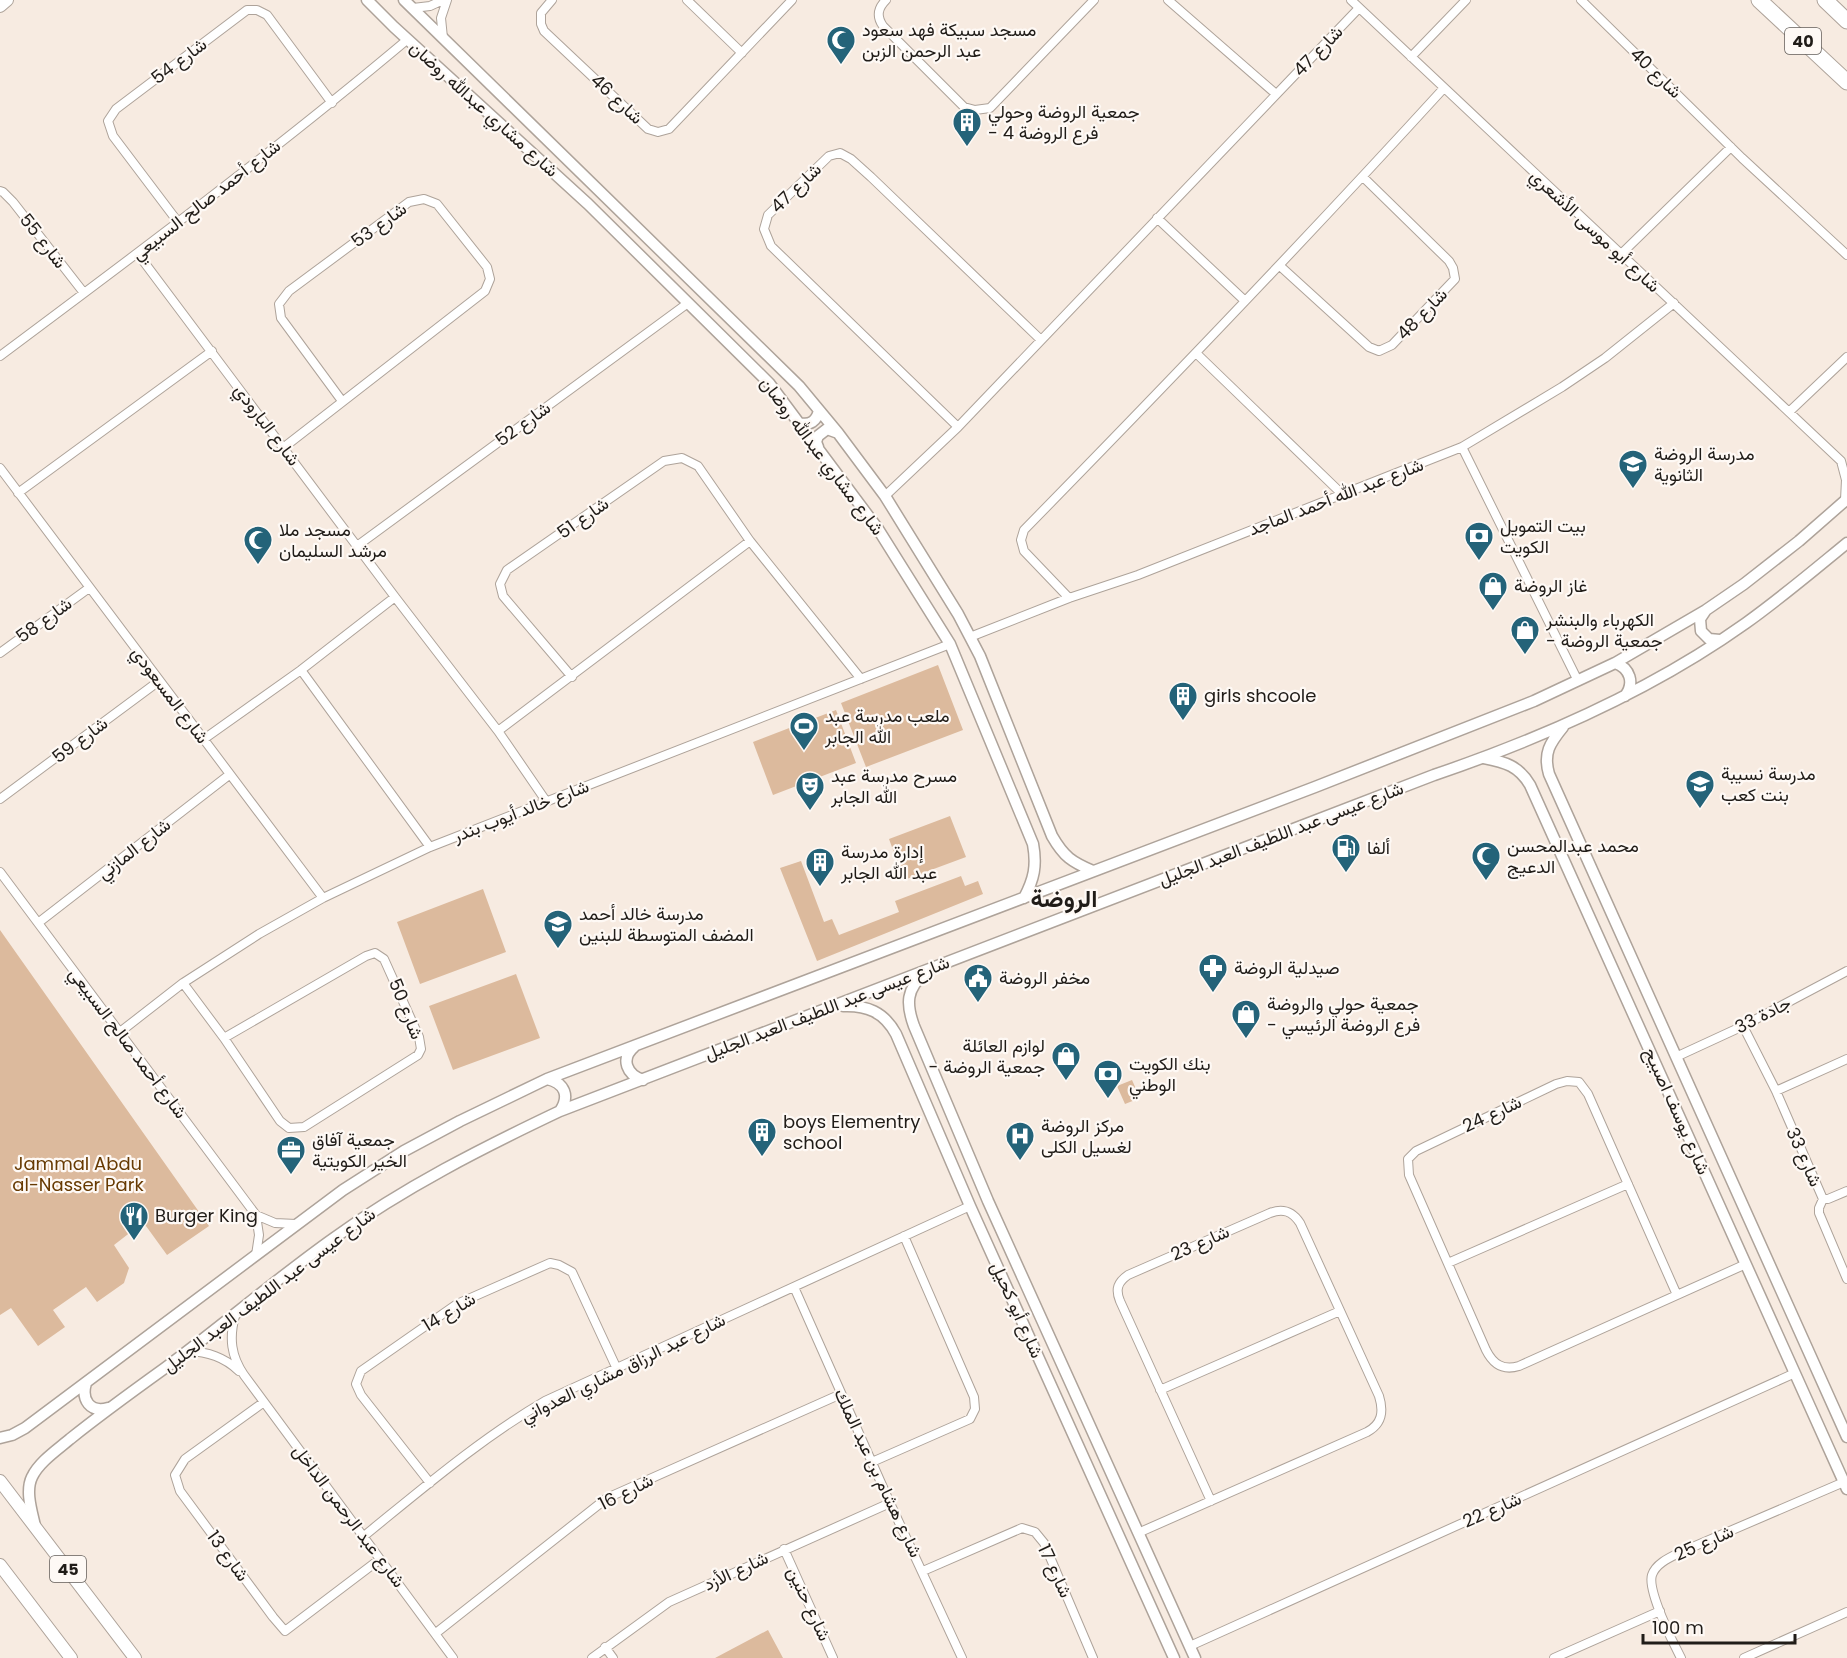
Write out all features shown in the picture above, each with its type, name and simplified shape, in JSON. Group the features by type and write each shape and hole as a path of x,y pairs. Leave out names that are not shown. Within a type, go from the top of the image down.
{"highway":[{"name":"40","path":"1759,0 1843,79"},
{"name":"40","path":"1825,0 1847,21"}],"main road":[{"path":"0,6 7,0"},
{"name":"45","path":"0,1481 135,1658"},
{"path":"0,1565 71,1658"}],"street":[{"name":"شارع مشاري عبدالله روضان","path":"367,0 588,204 770,383 878,529 950,644 1033,844 1036,859 1032,883 1024,898"},
{"name":"شارع مشاري عبدالله روضان","path":"404,0 791,378 838,433 899,516 970,637 980,656 1060,851 1071,861 1093,871"},
{"path":"413,8 430,6 445,0"},
{"path":"443,39 441,18 445,0"},
{"name":"شارع 46","path":"552,0 541,13 541,24 544,31 648,129 658,132 669,129 792,0"},
{"path":"687,0 742,53"},
{"path":"886,0 878,13 882,26 956,100 964,107 975,110 990,108 1094,0"},
{"path":"1168,0 1276,94"},
{"name":"شارع أبو موسى الأشعري","path":"1351,0 1620,255 1844,461 1846,499"},
{"path":"1411,57 1466,0"},
{"name":"شارع 40","path":"1581,0 1731,147 1847,255"},
{"name":"شارع 47","path":"885,496 958,427 1359,8"},
{"name":"شارع 54","path":"178,222 113,136 108,121 116,109 247,10 257,10 267,15 332,103"},
{"name":"شارع أحمد صالح السبيعي","path":"0,356 138,254 332,103 408,39"},
{"path":"1069,598 1024,551 1021,540 1024,530 1197,354 1244,300 1280,266 1444,88"},
{"path":"511,134 523,141 533,138 534,132 530,122"},
{"path":"1620,255 1731,147"},
{"path":"545,165 545,159 549,155 559,151"},
{"name":"شارع 47","path":"958,427 771,246 764,229 768,215 829,156 840,153 851,159 871,177 1041,340"},
{"name":"شارع 48","path":"1280,266 1369,347 1379,351 1392,345 1455,279 1449,261 1363,177"},
{"name":"شارع 55","path":"0,192 14,202 84,293"},
{"name":"شارع 53","path":"283,448 486,291 490,279 487,267 437,204 424,199 409,202 289,291 279,304 281,318 342,401"},
{"path":"1157,218 1244,300"},
{"name":"شارع البارودي","path":"138,254 498,731 546,801"},
{"name":"شارع 52","path":"357,546 688,303"},
{"name":"شارع عبد الله أحمد الماجد","path":"970,637 1069,598 1138,575 1461,447 1513,418 1605,358 1674,303"},
{"path":"18,493 212,351"},
{"path":"1197,354 1341,493"},
{"path":"1789,412 1847,357"},
{"path":"799,423 810,423 815,420 819,410"},
{"path":"818,447 816,442 822,431 833,430 838,433"},
{"path":"1461,447 1578,681"},
{"name":"شارع 51","path":"572,677 503,596 500,584 507,570 664,461 682,458 698,466 750,541 861,679"},
{"name":"شارع المسعودي","path":"0,468 323,898"},
{"name":"شارع عيسى عبد اللطيف العبد الجليل","path":"0,1438 26,1428 343,1190 404,1152 480,1111 547,1079 1441,739 1578,681 1615,663 1706,610 1790,548 1846,499"},
{"path":"498,731 750,541"},
{"name":"شارع عيسى عبد اللطيف العبد الجليل","path":"35,1526 29,1494 32,1476 56,1451 109,1408 235,1316 334,1238 402,1193 493,1143 560,1110 1434,775 1484,758 1566,723 1624,696 1720,640 1768,608 1847,543"},
{"name":"شارع 58","path":"0,653 89,588"},
{"path":"204,739 301,670 395,597"},
{"path":"1706,610 1700,619 1701,631 1709,639 1720,640"},
{"name":"شارع خالد أيوب بندر","path":"120,1032 183,983 259,934 323,898 430,846 950,644"},
{"path":"1615,663 1629,674 1630,686 1624,696"},
{"path":"301,670 430,846"},
{"name":"شارع 59","path":"0,799 159,681"},
{"name":"شارع يوسف اصبيح","path":"1566,723 1551,742 1546,754 1546,762 1581,847 1678,1056 1754,1232 1847,1437"},
{"path":"998,758 1004,762 1010,761 1016,748"},
{"name":"شارع يوسف اصبيح","path":"1484,758 1505,762 1524,774 1845,1486"},
{"name":"شارع المازني","path":"38,923 229,775"},
{"path":"1563,858 1576,859 1581,847"},
{"name":"شارع أحمد صالح السبيعي","path":"0,872 256,1215"},
{"path":"1575,884 1580,874 1584,872 1594,875"},
{"name":"شارع 50","path":"183,983 224,1038 280,1121 289,1128 304,1127 418,1055 421,1049 419,1038 384,959 375,953 366,956 224,1038"},
{"name":"شارع أبو كحيل","path":"932,968 918,979 909,994 909,1010 918,1035 988,1201 1195,1658"},
{"name":"جادة 33","path":"1678,1056 1743,1026 1847,971"},
{"name":"شارع أبو كحيل","path":"828,1009 851,1005 872,1009 888,1022 900,1042 970,1206 1174,1658"},
{"name":"شارع 33","path":"1743,1026 1776,1091 1823,1199 1847,1191"},
{"path":"900,1042 907,1035 918,1035"},
{"path":"636,1045 626,1057 626,1065 635,1078 643,1080"},
{"path":"1776,1091 1847,1059"},
{"path":"547,1079 556,1081 562,1086 566,1095 565,1103 560,1110"},
{"name":"شارع 24","path":"1677,1295 1584,1086 1579,1082 1572,1080 1556,1084 1416,1150 1409,1156 1407,1163 1409,1175 1489,1356 1497,1365 1506,1368 1519,1366 1746,1264"},
{"path":"1448,1263 1628,1184"},
{"path":"1823,1199 1819,1206 1819,1213 1847,1279"},
{"name":"شارع عبد الرزاق مشاري العدواني","path":"364,1536 430,1483 522,1415 545,1401 970,1206"},
{"name":"شارع 23","path":"1138,1533 1211,1501 1367,1432 1379,1424 1382,1411 1379,1396 1300,1223 1293,1214 1285,1210 1270,1213 1128,1275 1118,1283 1118,1296 1211,1501"},
{"path":"256,1215 275,1223 296,1224"},
{"path":"256,1215 260,1235 256,1255"},
{"path":"872,1462 970,1419 975,1409 974,1397 904,1236"},
{"name":"شارع 14","path":"430,1483 361,1395 356,1384 360,1371 457,1304 550,1263 559,1265 572,1272 617,1369"},
{"name":"شارع هشام بن عبد الملك","path":"794,1287 962,1658"},
{"path":"1160,1390 1340,1311"},
{"name":"شارع عبد الرحمن الداخل","path":"235,1316 231,1346 244,1375 453,1658"},
{"name":"شارع عبد الرحمن الداخل","path":"188,1351 219,1357 244,1375"},
{"name":"شارع 22","path":"1190,1647 1795,1373"},
{"path":"86,1383 83,1392 85,1401 92,1408 100,1410 109,1408"},
{"name":"شارع 16","path":"436,1633 607,1498 841,1394"},
{"name":"شارع 13","path":"264,1402 185,1460 175,1475 180,1491 273,1617 285,1631 380,1559"},
{"path":"1064,1413 1072,1415 1079,1410 1080,1406"},
{"path":"1820,1428 1830,1431 1839,1425 1839,1419"},
{"path":"1074,1437 1078,1429 1087,1427 1091,1430"},
{"path":"1831,1453 1837,1445 1847,1443"},
{"name":"شارع 25","path":"1681,1658 1652,1589 1651,1578 1654,1570 1666,1560 1845,1486"},
{"name":"شارع الأزد","path":"592,1658 669,1602 890,1503"},
{"name":"شارع 17","path":"923,1571 1022,1527 1035,1532 1044,1543 1094,1658"},
{"name":"شارع حنين","path":"784,1549 833,1658"},
{"path":"1554,1658 1660,1611"},
{"path":"1744,1658 1847,1612"},
{"path":"605,1647 613,1658"}],"green space":[{"path":"938,665 963,730 866,767 841,703"},
{"name":"ملعب مدرسة عبد الله الجابر","path":"836,710 856,763 773,795 753,742"},
{"path":"950,816 966,857 904,880 889,839"},
{"path":"801,861 824,922 832,919 839,935 899,912 895,901 961,876 965,886 978,881 983,894 817,961 780,868"},
{"path":"483,889 506,952 420,984 397,922"},
{"name":"Jammal Abdu al-Nasser Park","path":"0,930 209,1226 167,1255 146,1226 136,1228 114,1245 129,1268 124,1283 97,1302 86,1287 53,1310 65,1327 38,1346 11,1308 0,1315"},
{"path":"516,974 540,1038 453,1070 429,1006"},
{"path":"1132,1080 1140,1098 1125,1104 1117,1086"},
{"path":"768,1630 783,1658 715,1658"}],"place":[{"name":"مسجد سبيكة فهد سعود عبد الرحمن الزبن","path":"841,66"},
{"name":"جمعية الروضة وحولي - فرع الروضة 4","path":"967,148"},
{"name":"مدرسة الروضة الثانوية","path":"1633,490"},
{"name":"بيت التمويل الكويت","path":"1479,562"},
{"name":"مسجد ملا مرشد السليمان","path":"258,566"},
{"name":"غاز الروضة","path":"1493,612"},
{"name":"الكهرباء والبنشر - جمعية الروضة","path":"1525,656"},
{"name":"girls shcoole","path":"1183,722"},
{"name":"ملعب مدرسة عبد الله الجابر","path":"804,752"},
{"name":"مدرسة نسيبة بنت كعب","path":"1700,810"},
{"name":"مسرح مدرسة عبد الله الجابر","path":"810,812"},
{"name":"ألفا","path":"1346,874"},
{"name":"محمد عبدالمحسن الدعيج","path":"1486,882"},
{"name":"إدارة مدرسة عبد الله الجابر","path":"820,888"},
{"name":"مدرسة خالد أحمد المضف المتوسطة للبنين","path":"558,950"},
{"name":"صيدلية الروضة","path":"1213,994"},
{"name":"مخفر الروضة","path":"978,1004"},
{"name":"جمعية حولي والروضة - فرع الروضة الرئيسي","path":"1246,1040"},
{"name":"لوازم العائلة - جمعية الروضة","path":"1066,1082"},
{"name":"بنك الكويت الوطني","path":"1108,1100"},
{"name":"boys Elementry school","path":"762,1158"},
{"name":"مركز الروضة لغسيل الكلى","path":"1020,1162"},
{"name":"جمعية آفاق الخير الكويتية","path":"291,1176"},
{"name":"Burger King","path":"134,1242"}],"district":[{"name":"الروضة","path":"1064,899"}]}
